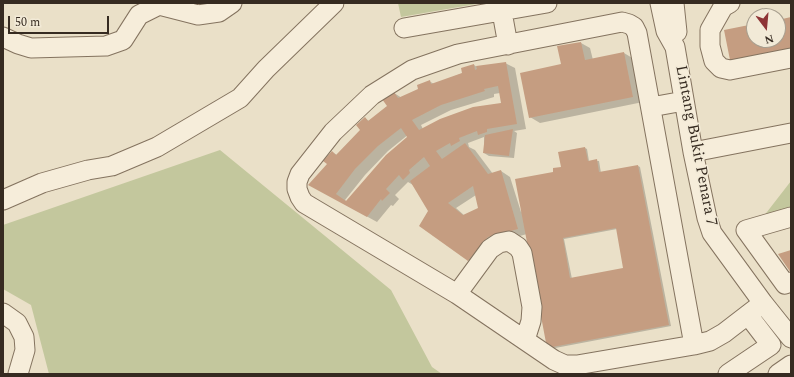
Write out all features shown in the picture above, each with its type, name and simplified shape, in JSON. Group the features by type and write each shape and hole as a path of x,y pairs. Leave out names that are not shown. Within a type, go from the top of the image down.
{"street":[{"path":"3,37 31,48 106,46 123,40 139,15 160,5 198,15 220,12 232,3"},
{"path":"3,200 42,183 88,170 112,166 156,147 240,98 266,69 334,3"},
{"path":"404,28 547,3"},
{"name":"Lintang Bukit Penara 7","path":"660,3 666,30 675,47 693,152 707,218 712,232 763,303 791,338"},
{"path":"674,3 677,31 675,47"},
{"path":"730,3 723,7 710,30 710,46 714,61 721,68 730,70 791,58"},
{"path":"502,12 508,45"},
{"path":"694,345 651,107 634,27 622,22 458,54 412,70 372,95 333,132 300,174 297,182 297,190 304,203 457,294 554,360 565,365 585,364 694,345 710,341 724,333 763,303"},
{"path":"651,107 684,101"},
{"path":"693,152 791,133"},
{"path":"791,217 746,230 785,284 791,282"},
{"path":"457,294 490,250 499,243 509,241 518,247 522,253 532,307 531,321 525,340"},
{"path":"3,313 17,323 24,337 25,350 18,374"},
{"path":"728,374 771,345 748,315"},
{"path":"778,374 791,365"}],"green space":[{"path":"398,3 482,3 401,17"},
{"path":"220,150 391,290 432,367 442,374 49,374 31,305 3,289 3,225"},
{"path":"791,181 791,212 760,221"}],"building":[{"path":"791,17 791,48 730,60 724,30 746,26 746,48 786,48 786,18"},
{"path":"581,42 585,60 624,52 633,97 529,118 520,73 561,64 557,46"},
{"path":"506,62 517,124 487,129 487,132 478,135 477,131 459,138 460,141 451,146 450,143 436,151 442,159 465,143 488,174 501,170 518,229 488,237 468,261 419,226 428,211 410,181 430,166 424,157 409,170 410,173 403,180 399,175 386,189 390,193 382,201 381,199 367,217 308,185 327,164 323,161 332,151 336,155 360,130 356,125 365,117 368,121 387,106 382,99 394,92 398,98 418,89 417,85 430,80 431,84 462,73 461,68 474,64 475,70 477,69 476,66","holes":["498,86 501,103 473,107 440,119 419,130 412,120 441,105 485,91 484,89","401,128 407,137 386,155 346,201 336,194 355,169 378,146","473,186 478,208 463,215 448,203"]},
{"path":"513,129 509,156 483,153 485,135"},
{"path":"585,147 588,161 597,159 599,172 638,165 669,325 547,348 515,179 553,172 553,168 561,167 558,152","holes":["616,228 623,268 570,278 563,238"]},
{"path":"791,250 791,273 778,254"}]}
